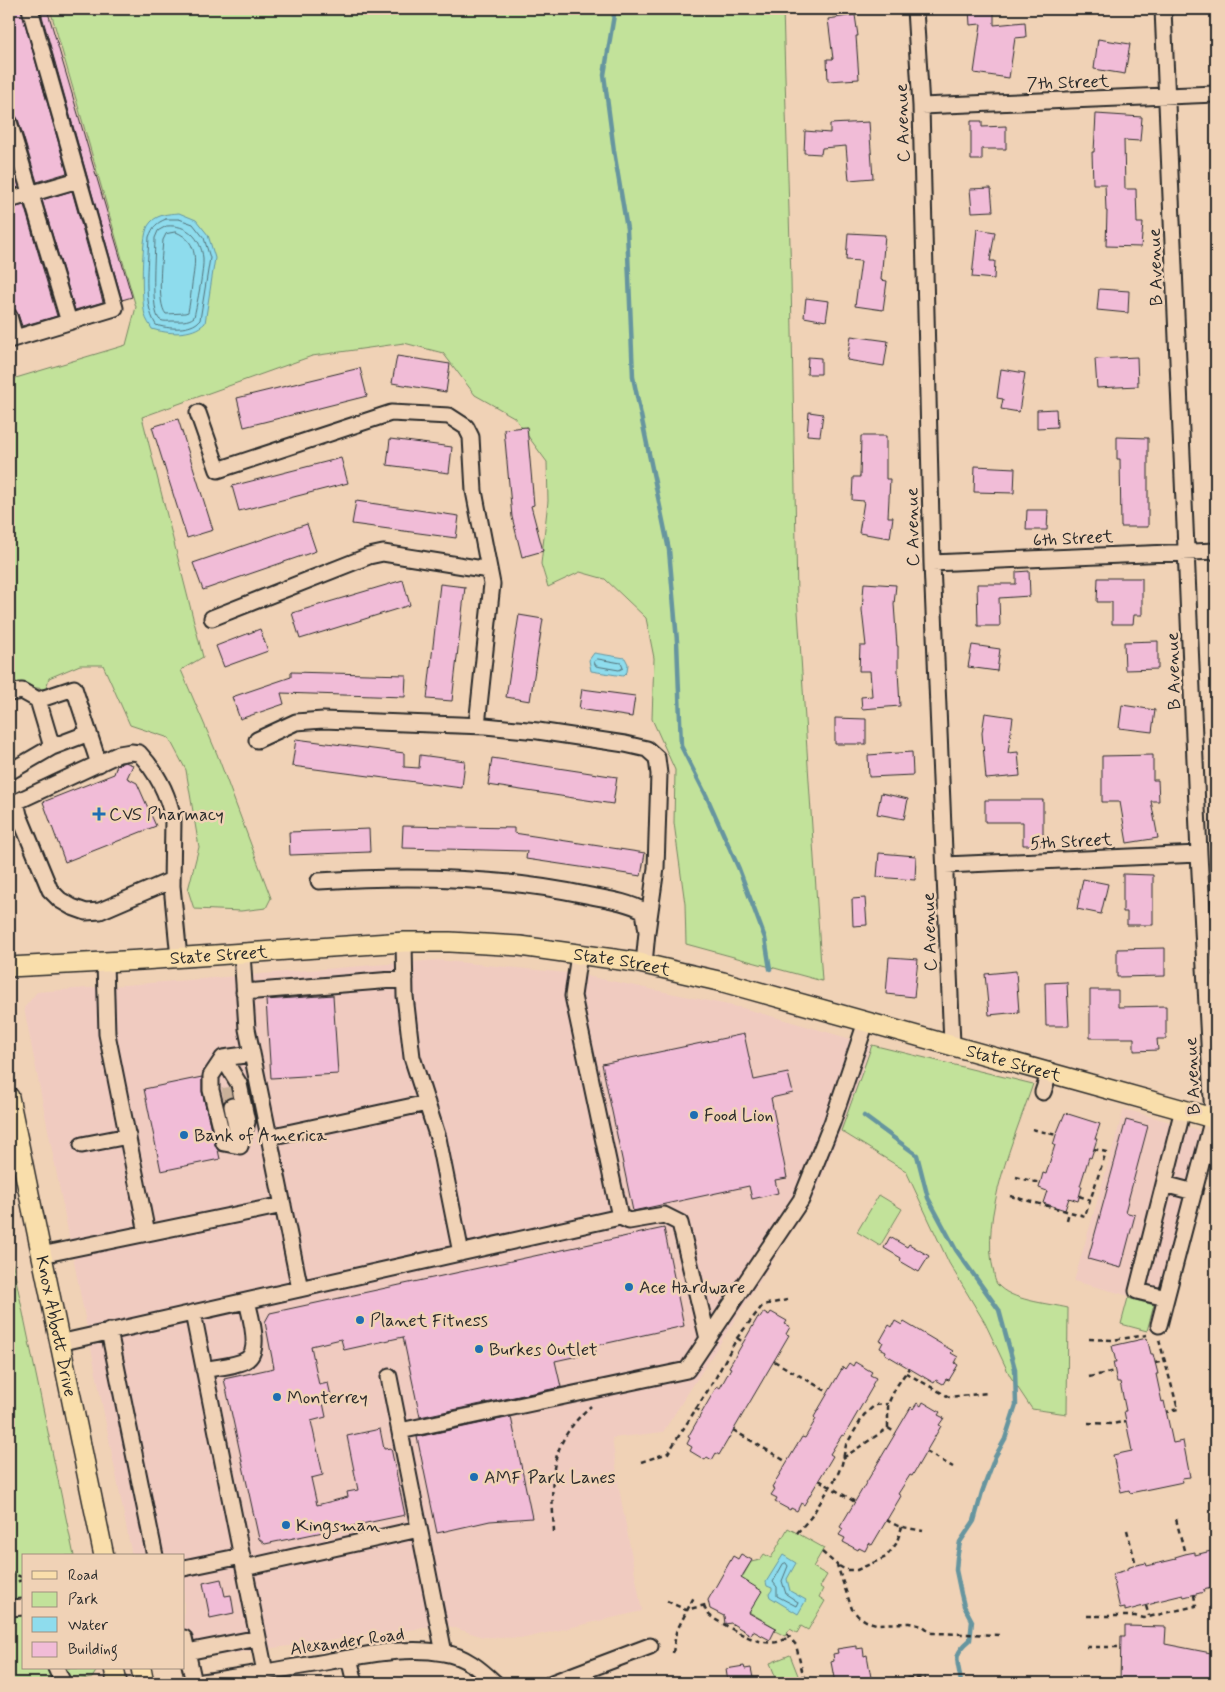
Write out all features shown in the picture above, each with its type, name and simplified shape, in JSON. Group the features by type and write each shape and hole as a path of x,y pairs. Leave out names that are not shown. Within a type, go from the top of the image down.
{"main road":[{"name":"State Street","path":"9,967 180,958 404,942 450,942 520,946 644,964 723,982 1215,1118"},
{"name":"Knox Abbott Drive","path":"9,1097 104,1554"},
{"path":"114,1670 117,1683"},
{"path":"141,1670 144,1683"}],"street":[{"path":"9,316 12,339 115,308 30,9"},
{"name":"C Avenue","path":"915,9 921,106 932,563 952,1044"},
{"name":"B Avenue","path":"1156,1334 1215,1118 1199,854 1163,9"},
{"name":"7th Street","path":"921,106 1216,94"},
{"path":"9,122 69,322"},
{"path":"9,200 78,180"},
{"path":"198,413 218,470 391,413 450,416 466,426 471,437 474,491 492,584 477,725"},
{"name":"6th Street","path":"932,563 1216,551"},
{"path":"212,618 369,556 383,553 489,570"},
{"path":"15,692 38,700 74,688 99,764"},
{"path":"38,700 52,747"},
{"path":"257,740 296,722 323,720 477,725 538,731 647,749 657,758 659,774 656,868 644,964"},
{"path":"9,772 52,747 89,733"},
{"path":"172,880 100,911 86,912 72,907 60,900 50,890 12,801 119,754 139,753 156,774 171,809 173,819 172,880 180,958"},
{"name":"5th Street","path":"945,865 1199,854"},
{"path":"319,881 435,877 504,882 564,890 633,905 644,912 647,932"},
{"path":"1201,895 1216,895"},
{"path":"404,942 405,979 412,1057 438,1138 461,1253"},
{"path":"242,953 247,1029 300,1289"},
{"path":"579,954 573,996 620,1218"},
{"path":"105,962 107,1034 147,1233"},
{"path":"244,992 405,979"},
{"path":"400,1431 687,1370 801,1200 832,1122 866,1022"},
{"path":"223,1058 252,1054"},
{"path":"223,1058 228,1087"},
{"path":"223,1058 215,1073 216,1089 220,1109 231,1134 240,1146"},
{"path":"223,1058 239,1084 247,1122 240,1146"},
{"path":"1043,1092 1050,1071"},
{"path":"269,1137 427,1103"},
{"path":"232,1106 240,1146"},
{"path":"1166,1298 1137,1291 1183,1109"},
{"path":"82,1145 128,1136"},
{"path":"1164,1184 1194,1192"},
{"path":"41,1255 283,1205"},
{"path":"59,1343 620,1218 629,1221 664,1215 680,1223 708,1339"},
{"path":"204,1370 245,1361 251,1355 255,1340 247,1301"},
{"path":"193,1313 265,1672"},
{"path":"109,1332 155,1554"},
{"path":"389,1377 444,1653"},
{"path":"185,1568 243,1562 420,1528"},
{"path":"9,1608 22,1607"},
{"path":"195,1683 185,1645 258,1638"},
{"path":"552,1683 650,1646"},
{"name":"Alexander Road","path":"195,1683 349,1658 415,1650 444,1653 463,1659 474,1665 495,1683"},
{"path":"349,1658 355,1683"},
{"path":"57,1670 63,1683"}],"path":[{"path":"1032,1128 1056,1135"},
{"path":"1010,1196 1085,1216 1106,1152 1094,1149"},
{"path":"1016,1177 1040,1183"},
{"path":"1079,1196 1091,1200"},
{"path":"1067,1220 1069,1212"},
{"path":"641,1462 668,1453 737,1338 763,1305 787,1300"},
{"path":"1089,1339 1112,1340 1156,1334 1178,1409 1166,1412"},
{"path":"737,1338 743,1342"},
{"path":"774,1361 828,1392"},
{"path":"1156,1363 1164,1361"},
{"path":"888,1428 888,1404 896,1387 910,1368"},
{"path":"1089,1377 1115,1371"},
{"path":"906,1374 948,1397 989,1393"},
{"path":"554,1532 552,1487 557,1455 567,1431 576,1418 592,1404"},
{"path":"797,1533 811,1517 840,1470 846,1446 867,1411 875,1404 888,1404"},
{"path":"696,1408 702,1412"},
{"path":"1088,1423 1113,1424 1126,1421"},
{"path":"888,1428 896,1433"},
{"path":"843,1458 888,1428"},
{"path":"733,1430 787,1462"},
{"path":"926,1452 953,1467"},
{"path":"819,1480 855,1502"},
{"path":"1176,1519 1185,1554"},
{"path":"886,1520 902,1527 923,1531"},
{"path":"822,1552 846,1570 857,1570 886,1557 896,1544 902,1527"},
{"path":"1127,1530 1136,1565"},
{"path":"837,1565 852,1609 861,1619 876,1624 910,1623 923,1626 932,1633 1001,1635"},
{"path":"9,1572 22,1578"},
{"path":"9,1583 22,1580"},
{"path":"672,1653 676,1632 695,1595"},
{"path":"1086,1616 1149,1617 1196,1606 1194,1595"},
{"path":"1216,1598 1212,1614 1216,1615"},
{"path":"668,1601 686,1610 709,1604"},
{"path":"704,1606 710,1616 743,1636 771,1643 782,1641 788,1635 796,1645 806,1683"},
{"path":"1146,1606 1149,1617"},
{"path":"1086,1647 1121,1647"},
{"path":"880,1683 907,1678 926,1678"}],"shaded area":[{"path":"437,960 577,974 743,1008 872,1045 852,1102 814,1197 663,1432 612,1438 619,1488 642,1611 525,1638 483,1637 446,1625 185,1660 185,1554 132,1554 24,1008 37,992"},
{"path":"1124,1109 1202,1131 1156,1303 1074,1281"}],"green space":[{"path":"50,9 783,9 791,279 797,596 822,981 686,944 685,904 674,823 675,770 652,719 654,658 646,618 605,579 580,572 548,587 541,564 548,501 547,462 514,417 475,395 443,353 404,343 312,356 142,417 203,657 181,670 217,754 271,898 266,908 241,911 194,909 188,890 199,847 186,770 169,738 130,725 103,665 80,665 49,678 46,689 9,685 9,380 126,345 136,307"},
{"path":"872,1045 1033,1084 1001,1177 991,1227 991,1251 995,1280 1003,1290 1020,1298 1068,1308 1067,1414 1032,1409 1010,1376 985,1323 949,1263 906,1171 841,1131"},
{"path":"879,1195 902,1209 880,1246 857,1232"},
{"path":"9,1246 74,1554 22,1554 22,1670 97,1670 92,1678 58,1683 9,1683"},
{"path":"1128,1298 1154,1305 1147,1331 1121,1324"},
{"path":"788,1528 824,1548 813,1567 827,1575 820,1587 823,1589 819,1597 825,1601 808,1630 801,1626 797,1633 790,1629 785,1636 775,1631 776,1628 732,1602 733,1593 751,1562 760,1560 764,1554 771,1558"},
{"path":"790,1655 801,1683 778,1683 770,1663"}],"water":[{"path":"179,213 196,220 208,235 215,258 205,323 187,332 172,333 152,329 146,317 142,270 144,243 148,226 154,219 162,215"},
{"path":"594,653 625,658 628,664 627,672 623,676 591,671 589,660"},
{"path":"783,1555 796,1563 787,1579 790,1591 806,1600 798,1614 770,1597 769,1594 772,1588 767,1586 766,1582"}],"building":[{"path":"9,9 21,9 67,173 37,182 18,119 15,115 9,113"},
{"path":"40,9 47,9 132,297 122,300"},
{"path":"969,9 994,9 994,25 1025,22 1026,37 1015,38 1009,78 974,73 981,24 970,25"},
{"path":"855,15 858,36 856,36 859,79 828,81 827,59 833,59 828,19"},
{"path":"1098,39 1130,44 1125,74 1094,69"},
{"path":"1096,114 1142,117 1140,141 1124,140 1125,189 1136,189 1137,223 1143,223 1141,247 1106,246 1107,211 1105,184 1093,184 1092,152 1094,152"},
{"path":"971,121 982,121 982,127 1006,126 1006,149 982,149 982,160 971,160"},
{"path":"869,122 873,178 849,180 846,146 822,148 821,154 804,153 805,131 830,133 830,124"},
{"path":"9,154 19,187 9,190"},
{"path":"991,188 993,211 972,212 970,189"},
{"path":"72,191 103,302 75,310 42,200"},
{"path":"24,205 57,316 22,326 18,314 12,307 9,295 9,209"},
{"path":"977,229 995,232 990,261 995,261 994,279 972,277"},
{"path":"848,233 885,235 881,280 887,281 883,310 855,306 861,261 846,260"},
{"path":"1099,289 1129,291 1128,313 1097,310"},
{"path":"806,298 829,301 826,321 804,317"},
{"path":"851,336 888,341 884,366 847,360"},
{"path":"397,356 450,364 446,392 392,383"},
{"path":"808,357 821,358 821,374 807,374"},
{"path":"1137,357 1138,386 1097,388 1095,359"},
{"path":"360,368 367,396 244,427 237,398"},
{"path":"1001,369 1025,373 1019,412 1001,409 1003,399 997,398"},
{"path":"1056,409 1057,427 1037,428 1037,410"},
{"path":"809,412 823,414 820,436 807,435"},
{"path":"178,419 213,530 187,538 152,427"},
{"path":"527,427 534,505 531,506 543,551 522,557 512,517 504,429"},
{"path":"861,436 886,436 886,479 890,479 888,517 893,517 890,538 859,533 864,501 852,500 853,477 860,477"},
{"path":"1117,437 1148,438 1148,527 1121,527 1120,459 1117,459"},
{"path":"390,439 452,447 449,473 387,465"},
{"path":"341,458 348,483 239,511 232,486"},
{"path":"975,466 1015,468 1014,493 974,492"},
{"path":"356,501 459,516 456,538 352,524"},
{"path":"1027,510 1048,510 1047,530 1026,530"},
{"path":"307,524 316,551 203,590 193,563"},
{"path":"1029,571 1030,596 999,598 1000,626 978,626 977,584 1016,584 1016,572"},
{"path":"1098,578 1142,578 1142,615 1134,615 1133,624 1112,624 1112,602 1097,602"},
{"path":"403,580 410,605 300,639 292,613"},
{"path":"864,583 896,585 894,604 898,646 900,706 862,709 861,697 872,696 870,671 859,671 860,646 866,646 862,610"},
{"path":"440,584 465,587 452,701 427,699"},
{"path":"519,615 543,619 530,701 506,697"},
{"path":"260,629 268,651 224,667 216,646"},
{"path":"1158,641 1158,669 1125,670 1124,642"},
{"path":"972,645 1000,649 997,671 968,667"},
{"path":"291,672 406,675 405,697 281,693 284,704 240,719 232,697 291,677"},
{"path":"582,689 635,696 632,717 579,709"},
{"path":"1122,705 1155,710 1152,732 1119,728"},
{"path":"985,713 1013,717 1008,753 1018,752 1020,776 986,779 982,733"},
{"path":"835,718 866,719 866,744 835,744"},
{"path":"296,739 404,753 404,767 419,768 420,755 465,761 462,788 292,766"},
{"path":"912,752 913,775 869,777 868,755"},
{"path":"1153,755 1153,780 1158,780 1159,801 1151,801 1158,838 1127,843 1120,802 1102,802 1102,756"},
{"path":"492,758 617,777 613,804 488,785"},
{"name":"CVS Pharmacy","path":"125,762 133,765 127,778 137,783 156,826 65,862 43,802 114,774 117,765"},
{"path":"881,793 908,799 904,819 877,814"},
{"path":"985,800 1043,800 1043,845 1023,845 1023,822 985,822"},
{"path":"403,826 514,828 514,833 645,853 641,876 526,859 527,851 402,848"},
{"path":"369,829 370,852 290,855 289,832"},
{"path":"879,853 916,856 915,880 877,877"},
{"path":"1123,874 1153,875 1153,925 1127,925 1127,912 1123,912"},
{"path":"1083,879 1108,884 1101,914 1077,909"},
{"path":"865,898 867,925 853,926 852,899"},
{"path":"1165,948 1165,976 1117,977 1117,949"},
{"path":"889,957 918,959 914,997 886,994"},
{"path":"1016,971 1019,1012 989,1015 985,974"},
{"path":"1067,982 1069,1026 1046,1026 1045,983"},
{"path":"1090,990 1118,990 1118,1007 1166,1006 1166,1039 1157,1039 1158,1050 1134,1051 1134,1038 1090,1038"},
{"path":"333,995 338,1074 271,1078 266,1000"},
{"name":"Food Lion","path":"744,1034 754,1080 788,1073 793,1093 771,1098 787,1178 775,1180 778,1193 752,1199 749,1186 633,1211 602,1064"},
{"name":"Bank of America","path":"202,1077 202,1092 220,1159 161,1171 144,1089"},
{"path":"1065,1113 1100,1124 1091,1158 1089,1157 1080,1186 1082,1186 1078,1201 1069,1198 1065,1210 1043,1203 1047,1191 1039,1188 1043,1173 1046,1174 1055,1145 1053,1145 1056,1135"},
{"path":"1126,1120 1148,1126 1125,1212 1135,1215 1121,1268 1088,1259"},
{"path":"664,1228 684,1326 594,1346 596,1352 555,1361 561,1387 420,1417 403,1337 344,1350 341,1339 311,1346 319,1385 328,1383 331,1396 322,1398 326,1417 311,1421 323,1475 311,1478 317,1505 348,1497 347,1492 358,1490 347,1436 380,1429 384,1449 391,1448 405,1515 265,1544 259,1539 224,1379 274,1368 265,1322 270,1313"},
{"path":"890,1237 907,1247 909,1244 929,1256 919,1272 900,1261 901,1258 884,1248"},
{"path":"764,1312 769,1315 771,1312 787,1321 785,1324 790,1327 786,1334 789,1335 719,1455 716,1453 712,1460 707,1457 705,1460 690,1451 692,1447 687,1444 690,1438 688,1437 717,1386 720,1388 731,1368 729,1367 758,1317 760,1318"},
{"path":"895,1321 902,1325 904,1322 953,1351 951,1353 958,1357 955,1363 958,1365 949,1380 946,1379 943,1384 936,1380 934,1383 885,1354 886,1351 880,1348 883,1342 880,1341 889,1325 892,1327"},
{"path":"1147,1338 1158,1374 1156,1374 1162,1402 1164,1401 1173,1443 1183,1441 1190,1477 1182,1478 1183,1482 1130,1493 1129,1490 1121,1492 1113,1455 1132,1451 1120,1382 1117,1382 1113,1362 1116,1362 1112,1346"},
{"path":"855,1362 872,1372 870,1375 876,1378 873,1386 844,1436 842,1435 830,1454 833,1456 804,1505 801,1503 797,1511 791,1508 790,1510 775,1502 777,1498 771,1495 775,1489 772,1487 802,1437 805,1438 816,1419 814,1417 843,1367 845,1369 849,1363 853,1366"},
{"path":"923,1402 940,1412 938,1415 944,1418 939,1425 941,1426 912,1476 910,1475 898,1494 901,1496 872,1545 869,1543 865,1551 859,1548 858,1550 843,1542 845,1538 839,1535 843,1529 840,1527 911,1407 913,1409 917,1403 921,1406"},
{"name":"AMF Park Lanes","path":"511,1417 532,1518 490,1521 437,1533 417,1437"},
{"path":"1211,1551 1216,1574 1216,1587 1203,1590 1204,1592 1184,1597 1183,1595 1125,1611 1125,1608 1120,1609 1112,1574 1127,1570 1127,1568 1136,1565 1146,1563 1147,1566 1176,1559 1175,1557 1185,1554 1195,1552 1195,1555"},
{"path":"741,1554 752,1560 741,1578 762,1591 749,1613 776,1628 770,1640 753,1631 751,1635 731,1623 725,1624 724,1616 710,1609 708,1600 733,1556 738,1559"},
{"path":"221,1579 225,1596 231,1595 234,1613 210,1618 203,1583"},
{"path":"1125,1626 1166,1627 1165,1644 1216,1654 1216,1683 1120,1683 1121,1636 1125,1636"},
{"path":"856,1646 856,1649 863,1648 864,1656 867,1655 872,1683 835,1683 831,1662 834,1661 833,1654 838,1653 837,1649"},
{"path":"744,1666 745,1669 751,1668 754,1683 728,1683 726,1669"}],"waterway":[{"path":"615,9 604,75 627,229 633,377 669,550 677,641 681,746 706,795 739,869 765,938 770,969"},
{"path":"864,1116 917,1155 928,1198 956,1250 999,1310 1015,1369 1016,1405 1005,1439 995,1457 982,1492 974,1521 960,1542 957,1558 956,1570 961,1594 964,1606 972,1621 970,1640 960,1651 957,1660 961,1683"}],"tunnel":[{"path":"229,1087 232,1106"}],"place":[{"name":"CVS Pharmacy","path":"99,814"},
{"name":"Food Lion","path":"694,1115"},
{"name":"Bank of America","path":"184,1135"},
{"name":"Ace Hardware","path":"629,1287"},
{"name":"Planet Fitness","path":"360,1320"},
{"name":"Burkes Outlet","path":"479,1349"},
{"name":"Monterrey","path":"277,1397"},
{"name":"AMF Park Lanes","path":"474,1477"},
{"name":"Kingsman","path":"286,1525"}]}
